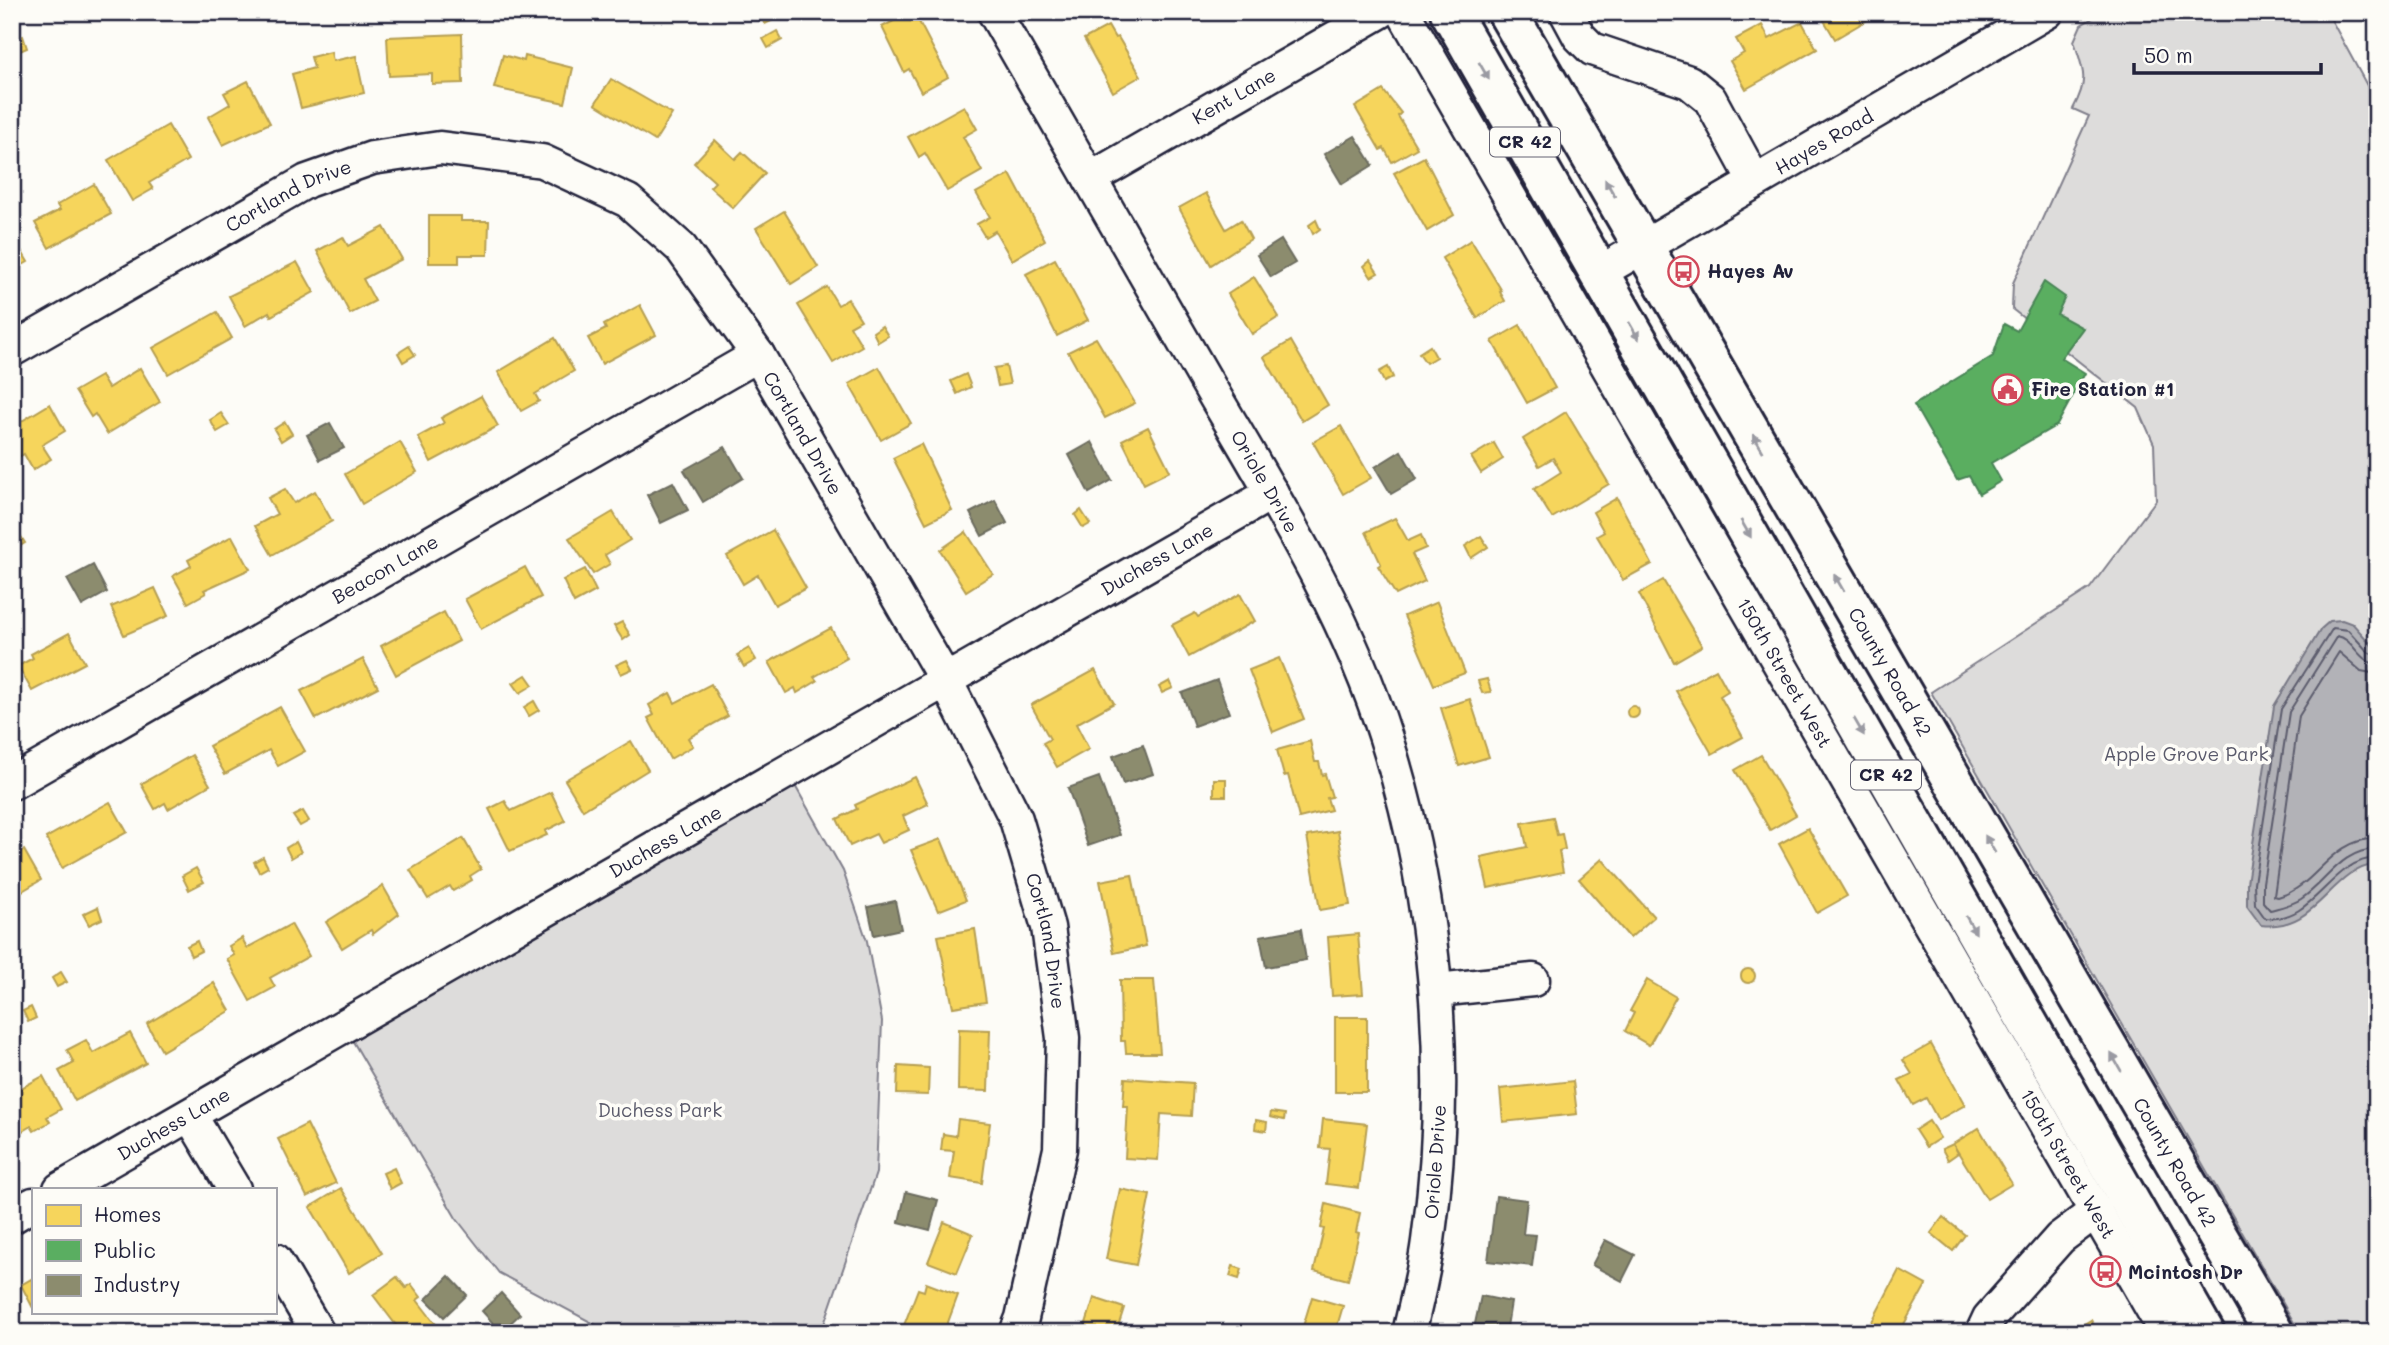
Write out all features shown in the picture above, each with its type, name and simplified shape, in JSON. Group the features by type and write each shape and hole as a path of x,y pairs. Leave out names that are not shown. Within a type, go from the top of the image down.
{"highway":[{"name":"CR 42","path":"1450,12 2205,1333"},
{"name":"County Road 42","path":"1507,12 2273,1333"}],"street":[{"name":"Oriole Drive","path":"994,12 1272,494 1337,613 1385,736 1419,865 1437,990 1439,1124 1428,1242 1409,1333"},
{"name":"Kent Lane","path":"1090,180 1380,12"},
{"name":"150th Street West","path":"1403,12 2166,1333"},
{"path":"1566,12 1579,36 1592,49 1689,82 1710,99 1754,180"},
{"name":"Hayes Road","path":"1600,272 2047,12"},
{"name":"Cortland Drive","path":"12,349 307,181 372,158 440,148 542,160 628,201 681,248 758,355 946,681 1016,820 1048,926 1063,1038 1060,1149 1022,1318 1016,1333"},
{"name":"Beacon Lane","path":"12,783 758,355"},
{"name":"Duchess Lane","path":"62,1188 1272,494"},
{"path":"1437,990 1533,980"},
{"path":"190,1115 232,1188"},
{"path":"12,1216 32,1206"},
{"path":"1982,1333 1989,1318 2060,1238 2096,1211"},
{"path":"276,1262 318,1333"}],"green space":[{"name":"Apple Grove Park","path":"2103,12 2327,12 2377,104 2377,1333 2300,1333 1931,692 2090,588 2156,500 2154,444 2138,408 2012,309 2013,283 2089,116 2073,109 2083,82 2074,41 2081,25"},
{"name":"Duchess Park","path":"793,782 843,871 867,941 882,1021 876,1173 821,1333 611,1333 499,1273 456,1218 351,1038"}],"water":[{"path":"2342,620 2353,624 2377,651 2377,864 2347,877 2296,919 2280,925 2261,925 2247,906 2247,883 2274,706 2321,629 2330,621"}],"building: Homes":[{"path":"768,12 773,20 765,24 760,16"},
{"path":"914,12 948,77 921,92 909,69 904,72 882,27"},
{"path":"1819,12 1881,12 1835,39"},
{"path":"1802,22 1817,49 1746,89 1730,61 1744,53 1736,39 1762,25 1769,39"},
{"path":"1108,26 1115,38 1118,37 1141,76 1113,92 1084,39"},
{"path":"777,31 782,40 768,48 763,39"},
{"path":"462,34 463,83 432,84 432,74 389,76 387,37"},
{"path":"23,36 27,48 13,54 12,40"},
{"path":"331,52 333,61 356,56 364,93 301,108 292,74 314,68 311,57"},
{"path":"503,55 524,61 525,56 573,68 565,103 494,88"},
{"path":"611,79 672,114 655,141 595,104"},
{"path":"248,81 270,123 223,145 208,117 230,104 224,93"},
{"path":"1383,90 1401,113 1398,116 1417,148 1392,162 1384,148 1380,150 1355,107"},
{"path":"964,106 977,129 963,137 982,171 947,191 925,153 919,157 908,137"},
{"path":"168,125 188,160 149,183 153,189 132,201 108,160"},
{"path":"715,140 735,159 742,152 765,173 733,208 710,187 715,182 694,163"},
{"path":"1424,157 1454,215 1427,231 1394,173"},
{"path":"1010,174 1045,240 1012,260 995,231 985,237 977,224 990,217 976,193"},
{"path":"94,184 111,214 49,248 35,223 60,210 57,205"},
{"path":"1206,193 1226,229 1241,220 1251,239 1211,265 1179,208"},
{"path":"784,211 818,267 791,284 756,228"},
{"path":"429,216 461,216 461,221 489,221 488,255 459,255 459,263 429,263"},
{"path":"1316,220 1320,229 1313,234 1309,225"},
{"path":"384,227 402,259 363,279 375,301 350,314 317,251 343,237 348,246"},
{"path":"12,235 28,262 12,271"},
{"path":"1471,240 1502,291 1500,292 1505,301 1477,318 1442,258"},
{"path":"1055,259 1088,320 1057,336 1026,274"},
{"path":"1370,261 1378,273 1371,277 1364,266"},
{"path":"297,262 314,292 271,316 269,312 245,326 229,296"},
{"path":"1254,277 1279,317 1252,334 1228,294"},
{"path":"827,287 838,305 848,299 861,320 850,326 862,346 833,363 798,305"},
{"path":"640,305 656,335 602,364 588,338 606,329 604,325"},
{"path":"217,312 232,338 168,374 153,348"},
{"path":"1520,325 1555,388 1527,403 1492,341"},
{"path":"882,326 888,336 878,342 873,332"},
{"path":"555,338 574,371 535,394 539,401 521,411 498,372"},
{"path":"1096,338 1135,403 1105,418 1068,352"},
{"path":"1291,341 1328,405 1302,421 1264,357"},
{"path":"409,346 415,355 403,362 398,353"},
{"path":"1430,346 1436,357 1426,363 1419,353"},
{"path":"1006,366 1010,384 998,386 994,368"},
{"path":"879,367 911,423 881,440 849,384"},
{"path":"1388,367 1393,377 1384,382 1379,372"},
{"path":"140,368 160,402 107,434 95,414 91,417 75,391 101,376 108,388"},
{"path":"966,374 971,387 957,394 951,381"},
{"path":"481,396 498,426 431,462 418,437 444,423 441,418"},
{"path":"50,404 65,431 42,445 51,459 33,470 24,454 12,461 12,427"},
{"path":"1566,412 1609,484 1552,518 1534,489 1561,472 1553,458 1539,466 1523,439"},
{"path":"221,413 229,425 217,432 210,420"},
{"path":"285,422 292,434 281,441 274,429"},
{"path":"1341,426 1371,478 1343,494 1313,442"},
{"path":"1148,427 1170,471 1144,484 1122,440"},
{"path":"400,442 417,472 362,504 345,474"},
{"path":"1494,443 1503,459 1481,473 1471,457"},
{"path":"921,444 952,510 926,523 893,458"},
{"path":"285,489 294,503 315,491 332,521 272,555 255,526 277,514 268,498"},
{"path":"1617,498 1652,564 1623,580 1597,536 1604,532 1593,512"},
{"path":"1081,510 1090,524 1083,528 1075,515"},
{"path":"613,512 630,540 605,555 610,564 593,574 569,538"},
{"path":"1395,518 1408,541 1421,535 1426,548 1412,554 1425,581 1396,595 1378,566 1381,564 1366,532"},
{"path":"773,530 806,588 775,605 758,575 743,584 727,556"},
{"path":"18,532 25,543 17,548 12,535"},
{"path":"966,532 993,574 966,591 940,550"},
{"path":"232,536 250,569 204,590 206,593 188,603 173,576 191,566 188,560"},
{"path":"1481,536 1488,547 1471,558 1465,546"},
{"path":"525,567 541,597 481,629 465,599"},
{"path":"585,569 596,591 574,603 563,580"},
{"path":"1663,580 1702,646 1674,662 1639,594"},
{"path":"155,588 168,616 124,635 111,607"},
{"path":"1240,594 1255,621 1189,657 1172,625 1195,613 1198,617"},
{"path":"1437,602 1465,673 1434,685 1404,616"},
{"path":"444,612 459,641 396,675 381,646"},
{"path":"622,622 630,635 623,640 614,626"},
{"path":"831,628 847,658 814,677 817,681 797,693 795,688 786,693 769,662"},
{"path":"69,633 85,663 32,691 18,666 33,658 31,654"},
{"path":"749,648 756,660 744,667 737,655"},
{"path":"1279,658 1304,719 1273,732 1249,670"},
{"path":"363,659 378,687 316,719 301,691"},
{"path":"627,660 632,669 621,674 616,665"},
{"path":"1716,669 1728,691 1720,696 1743,737 1712,754 1676,691"},
{"path":"1095,670 1114,703 1076,724 1089,749 1057,767 1043,743 1050,739 1031,705"},
{"path":"526,675 533,685 520,693 513,683"},
{"path":"1487,679 1491,692 1482,693 1478,681"},
{"path":"1170,681 1173,688 1162,693 1159,687"},
{"path":"711,684 728,716 688,738 693,746 670,759 648,718 654,715 649,705 670,693 675,703"},
{"path":"1470,699 1489,757 1459,766 1441,708"},
{"path":"534,701 539,710 529,716 524,707"},
{"path":"1633,706 1639,712 1633,718 1627,712"},
{"path":"280,707 305,751 278,766 269,750 225,774 209,746"},
{"path":"631,741 648,770 583,810 565,780"},
{"path":"1310,741 1315,762 1319,762 1322,775 1325,774 1332,797 1327,798 1331,810 1299,818 1288,775 1284,776 1277,750"},
{"path":"192,755 210,785 168,809 165,803 155,809 141,784"},
{"path":"1761,755 1796,815 1770,830 1735,770"},
{"path":"915,777 928,804 903,816 909,830 881,843 876,834 850,846 837,819 857,809 855,805"},
{"path":"1214,779 1226,779 1226,796 1214,796"},
{"path":"551,792 565,821 545,831 547,835 510,851 489,809 505,801 511,811"},
{"path":"110,802 127,832 62,868 46,838"},
{"path":"303,811 309,821 300,826 293,816"},
{"path":"1553,817 1557,835 1562,834 1565,849 1559,851 1563,872 1488,888 1481,857 1527,847 1522,823"},
{"path":"1808,828 1847,896 1817,913 1779,844"},
{"path":"1338,831 1350,905 1320,910 1307,836"},
{"path":"463,838 481,869 470,876 472,880 453,891 450,886 428,899 410,870"},
{"path":"941,839 966,900 938,911 911,850"},
{"path":"296,842 301,852 291,858 286,848"},
{"path":"24,850 41,880 12,897 12,857"},
{"path":"263,857 268,867 259,872 254,862"},
{"path":"1602,859 1654,917 1630,938 1579,879"},
{"path":"196,868 204,882 189,890 182,876"},
{"path":"1132,875 1146,946 1114,953 1100,881"},
{"path":"383,886 399,914 373,934 371,930 342,948 326,922"},
{"path":"98,907 102,919 89,925 83,914"},
{"path":"291,924 309,956 270,978 275,987 250,1001 227,959 234,955 229,946 242,938 247,948"},
{"path":"975,929 986,1002 953,1007 938,936"},
{"path":"1358,934 1363,994 1332,996 1328,937"},
{"path":"197,941 201,951 191,956 187,946"},
{"path":"1745,969 1751,969 1755,976 1751,983 1745,983 1741,979 1741,973"},
{"path":"61,972 67,982 57,987 52,978"},
{"path":"1120,980 1154,980 1160,1053 1126,1053 1125,1041 1121,1041"},
{"path":"1647,980 1676,997 1649,1045 1625,1031 1634,1013 1630,1011"},
{"path":"214,983 230,1011 162,1051 147,1024"},
{"path":"31,1007 36,1018 28,1022 23,1011"},
{"path":"1335,1017 1367,1017 1367,1092 1335,1092"},
{"path":"959,1029 990,1030 988,1091 958,1090"},
{"path":"130,1033 146,1063 75,1101 59,1071 74,1063 67,1050 86,1040 93,1053"},
{"path":"1931,1044 1965,1105 1938,1120 1926,1098 1913,1105 1899,1080 1912,1074 1903,1060"},
{"path":"898,1066 929,1068 928,1095 897,1094"},
{"path":"43,1076 61,1109 47,1117 50,1122 34,1131 31,1126 12,1137 12,1093"},
{"path":"1125,1078 1193,1083 1191,1116 1161,1114 1158,1160 1125,1158 1128,1106 1123,1106"},
{"path":"1573,1081 1577,1114 1503,1122 1500,1089"},
{"path":"1271,1112 1285,1114 1284,1120 1270,1117"},
{"path":"958,1119 990,1123 982,1183 950,1178 954,1151 941,1150 943,1134 956,1136"},
{"path":"1323,1119 1367,1124 1359,1188 1326,1184 1330,1149 1320,1148"},
{"path":"1256,1120 1267,1122 1266,1131 1255,1129"},
{"path":"1929,1121 1940,1138 1926,1147 1915,1130"},
{"path":"307,1124 336,1183 307,1197 278,1139"},
{"path":"1979,1128 2012,1184 1987,1199 1953,1144"},
{"path":"1953,1144 1958,1153 1948,1160 1942,1149"},
{"path":"394,1168 401,1183 390,1189 383,1173"},
{"path":"341,1188 382,1253 349,1273 310,1207"},
{"path":"1120,1189 1150,1195 1136,1265 1106,1259"},
{"path":"1326,1204 1360,1213 1356,1232 1359,1233 1348,1280 1314,1271 1324,1229 1321,1228"},
{"path":"1943,1217 1965,1235 1953,1251 1931,1233"},
{"path":"944,1222 973,1234 957,1273 928,1262"},
{"path":"1233,1266 1242,1269 1239,1279 1230,1276"},
{"path":"1899,1270 1926,1285 1899,1333 1871,1333 1867,1331"},
{"path":"397,1277 406,1288 411,1284 421,1297 417,1300 438,1327 431,1333 402,1333 373,1295"},
{"path":"32,1279 32,1306 21,1285"},
{"path":"926,1283 958,1295 944,1333 901,1333 918,1289 924,1291"},
{"path":"1312,1297 1343,1306 1335,1333 1301,1333"},
{"path":"1094,1298 1124,1308 1116,1333 1083,1333"},
{"path":"12,1308 22,1324 12,1329"},
{"path":"2091,1320 2098,1333 2069,1333"},
{"path":"231,1323 236,1333 213,1333"}],"building: Public":[{"name":"Fire Station #1","path":"2044,282 2065,297 2057,314 2083,328 2061,358 2085,373 2057,425 1991,463 2001,481 1979,494 1969,476 1957,480 1914,405 1993,356 2004,324 2017,331"}],"building: Industry":[{"path":"1355,136 1373,165 1342,184 1324,154"},
{"path":"1281,240 1295,263 1271,277 1257,255"},
{"path":"330,423 344,448 320,460 307,435"},
{"path":"1092,442 1112,480 1089,493 1069,455"},
{"path":"725,447 743,478 703,502 684,470"},
{"path":"1401,451 1417,479 1391,494 1375,467"},
{"path":"673,482 688,510 661,523 647,495"},
{"path":"995,500 1007,523 982,536 970,513"},
{"path":"93,565 107,592 82,606 67,579"},
{"path":"1217,680 1229,713 1194,726 1182,693"},
{"path":"1143,745 1153,774 1123,784 1113,756"},
{"path":"1099,777 1120,835 1088,846 1068,788"},
{"path":"895,901 901,929 874,935 868,907"},
{"path":"1301,929 1306,960 1266,967 1260,936"},
{"path":"906,1192 938,1200 930,1230 899,1222"},
{"path":"1496,1196 1527,1200 1523,1234 1536,1235 1532,1266 1488,1261"},
{"path":"1605,1240 1635,1255 1622,1281 1592,1265"},
{"path":"449,1276 467,1295 444,1317 426,1299"},
{"path":"501,1293 520,1314 501,1332 482,1311"},
{"path":"1481,1296 1511,1302 1506,1333 1473,1333"}],"place":[{"name":"Hayes Av","path":"1684,271"},
{"name":"Fire Station #1","path":"2008,389"},
{"name":"Mcintosh Dr","path":"2105,1272"}]}
